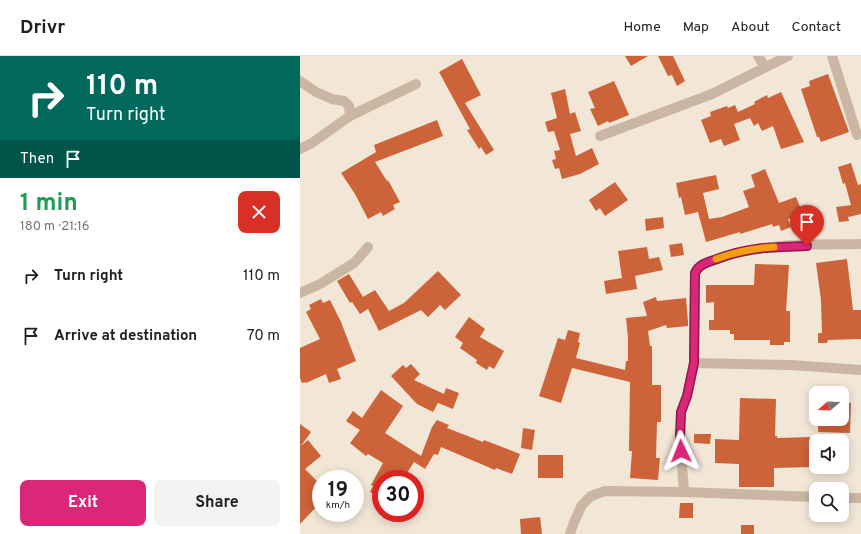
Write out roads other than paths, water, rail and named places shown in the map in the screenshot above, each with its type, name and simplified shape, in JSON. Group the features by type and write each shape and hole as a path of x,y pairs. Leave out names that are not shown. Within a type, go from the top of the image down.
{"street":[{"path":"758,56 765,67"},
{"path":"600,136 712,94 788,56"},
{"path":"832,56 857,135"},
{"path":"300,81 316,92 332,99 344,101 348,106 350,116"},
{"path":"300,149 312,143 350,116 416,84"},
{"path":"684,492 680,437 681,412 687,396 694,363 695,273 697,268 701,264 734,252 762,247 861,244"},
{"path":"300,292 320,284 354,263 368,247"},
{"path":"694,363 791,365 861,370"},
{"path":"570,534 582,506 591,496 598,492 684,492 809,497"},
{"path":"849,498 861,498"}]}
